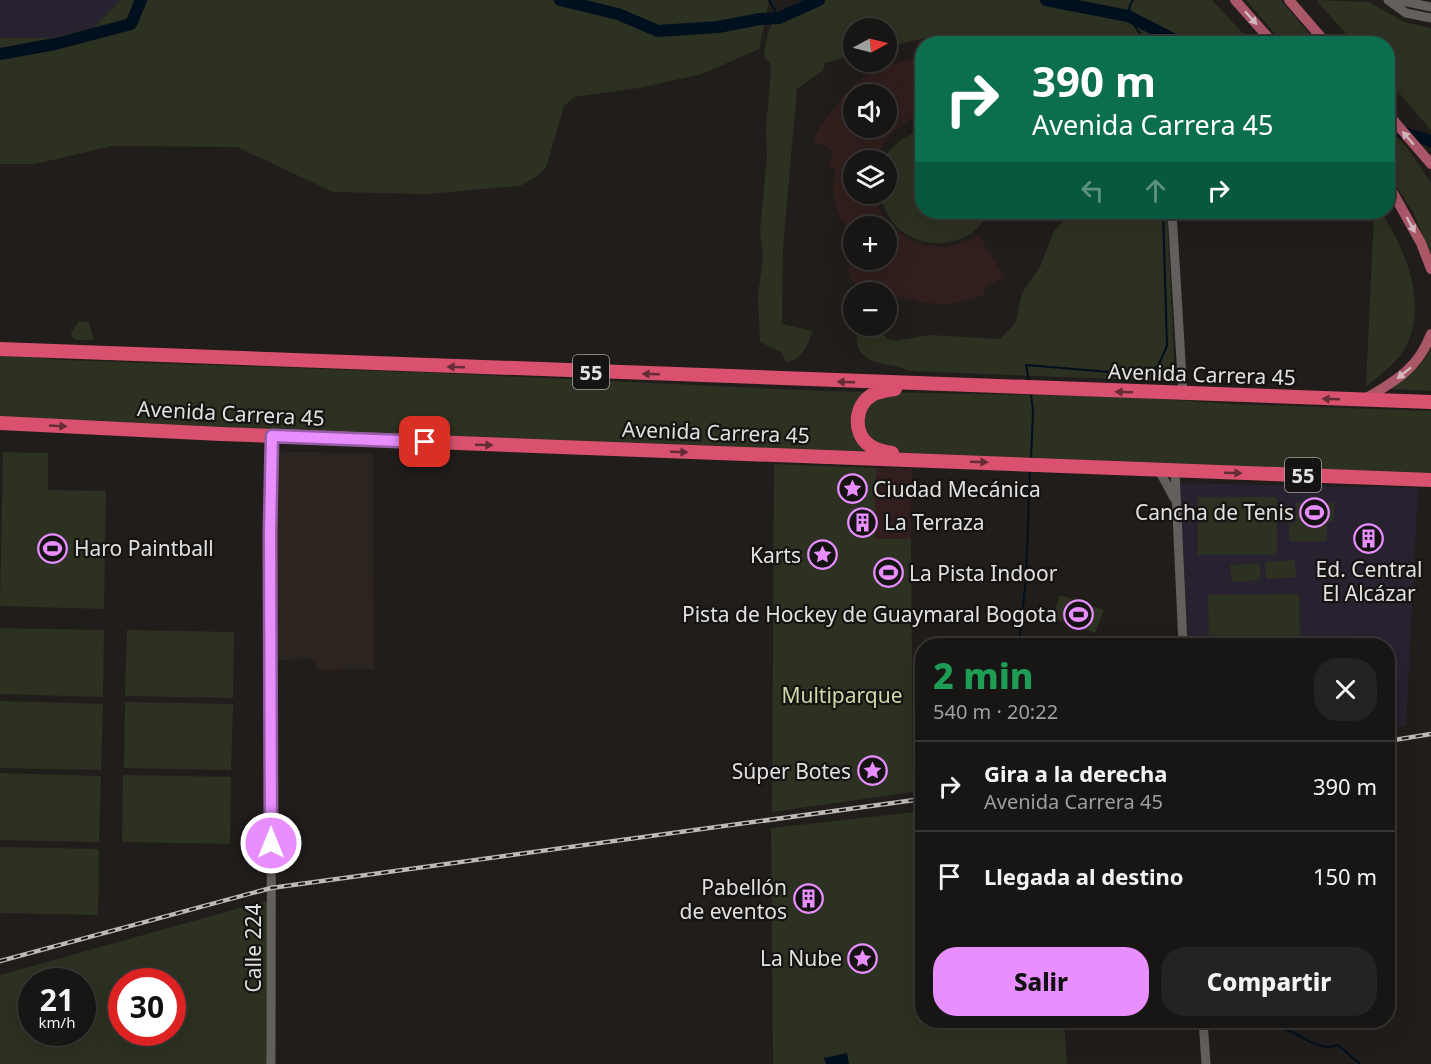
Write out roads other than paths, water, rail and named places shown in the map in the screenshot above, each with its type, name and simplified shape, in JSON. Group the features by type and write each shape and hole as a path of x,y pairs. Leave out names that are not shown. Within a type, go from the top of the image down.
{"highway":[{"name":"Avenida Carrera 45","path":"0,350 1431,402"},
{"path":"942,461 895,454 872,447 866,443 859,431 858,415 869,397 882,391 951,386"},
{"name":"Avenida Carrera 45","path":"0,423 272,436 1431,480"}],"main road":[{"path":"1235,0 1266,36"},
{"path":"1295,3 1321,36"},
{"path":"1395,122 1430,163"},
{"path":"1395,197 1421,243 1431,269"},
{"path":"1363,400 1410,369 1420,359 1431,334"}],"street":[{"path":"1388,0 1406,13 1431,18"},
{"path":"1403,1 1412,5 1413,9 1406,13"},
{"path":"1403,1 1431,7"},
{"path":"1172,219 1183,394"},
{"name":"Calle 224","path":"271,1064 270,532 272,436"},
{"path":"1159,470 1175,500"},
{"path":"1175,471 1183,638"},
{"path":"1204,1028 1206,1064"}],"water":[{"path":"847,1053 849,1064 826,1064 824,1058"}],"waterway":[{"path":"0,54 55,44 131,24 141,0"},
{"path":"560,0 618,14 658,31 718,27 779,18 819,0"},
{"path":"769,0 779,18"},
{"path":"1046,0 1128,16 1167,36"},
{"path":"1133,0 1128,16 1142,36"},
{"path":"1395,130 1431,141"},
{"path":"1029,382 1026,365 1146,375 1158,366 1167,346 1163,219"},
{"path":"1031,394 1033,411 1031,460"},
{"path":"1020,638 1026,578 1030,471"},
{"path":"1281,1028 1317,1045 1331,1047 1338,1045 1360,1064"}],"railway":[{"path":"1395,740 1431,734"},
{"path":"0,961 271,888 915,800"}],"place":[{"name":"Ciudad Mecánica","path":"852,489"},
{"name":"Cancha de Tenis","path":"1315,512"},
{"name":"La Terraza","path":"863,522"},
{"name":"Ed. Central El Alcázar","path":"1369,538"},
{"name":"Haro Paintball","path":"53,548"},
{"name":"Karts","path":"822,555"},
{"name":"La Pista Indoor","path":"888,573"},
{"name":"Pista de Hockey de Guaymaral Bogota","path":"1078,614"},
{"name":"Súper Botes","path":"872,771"},
{"name":"Pabellón de eventos","path":"808,899"},
{"name":"La Nube","path":"863,958"}],"park label":[{"name":"Multiparque","path":"842,695"}]}
